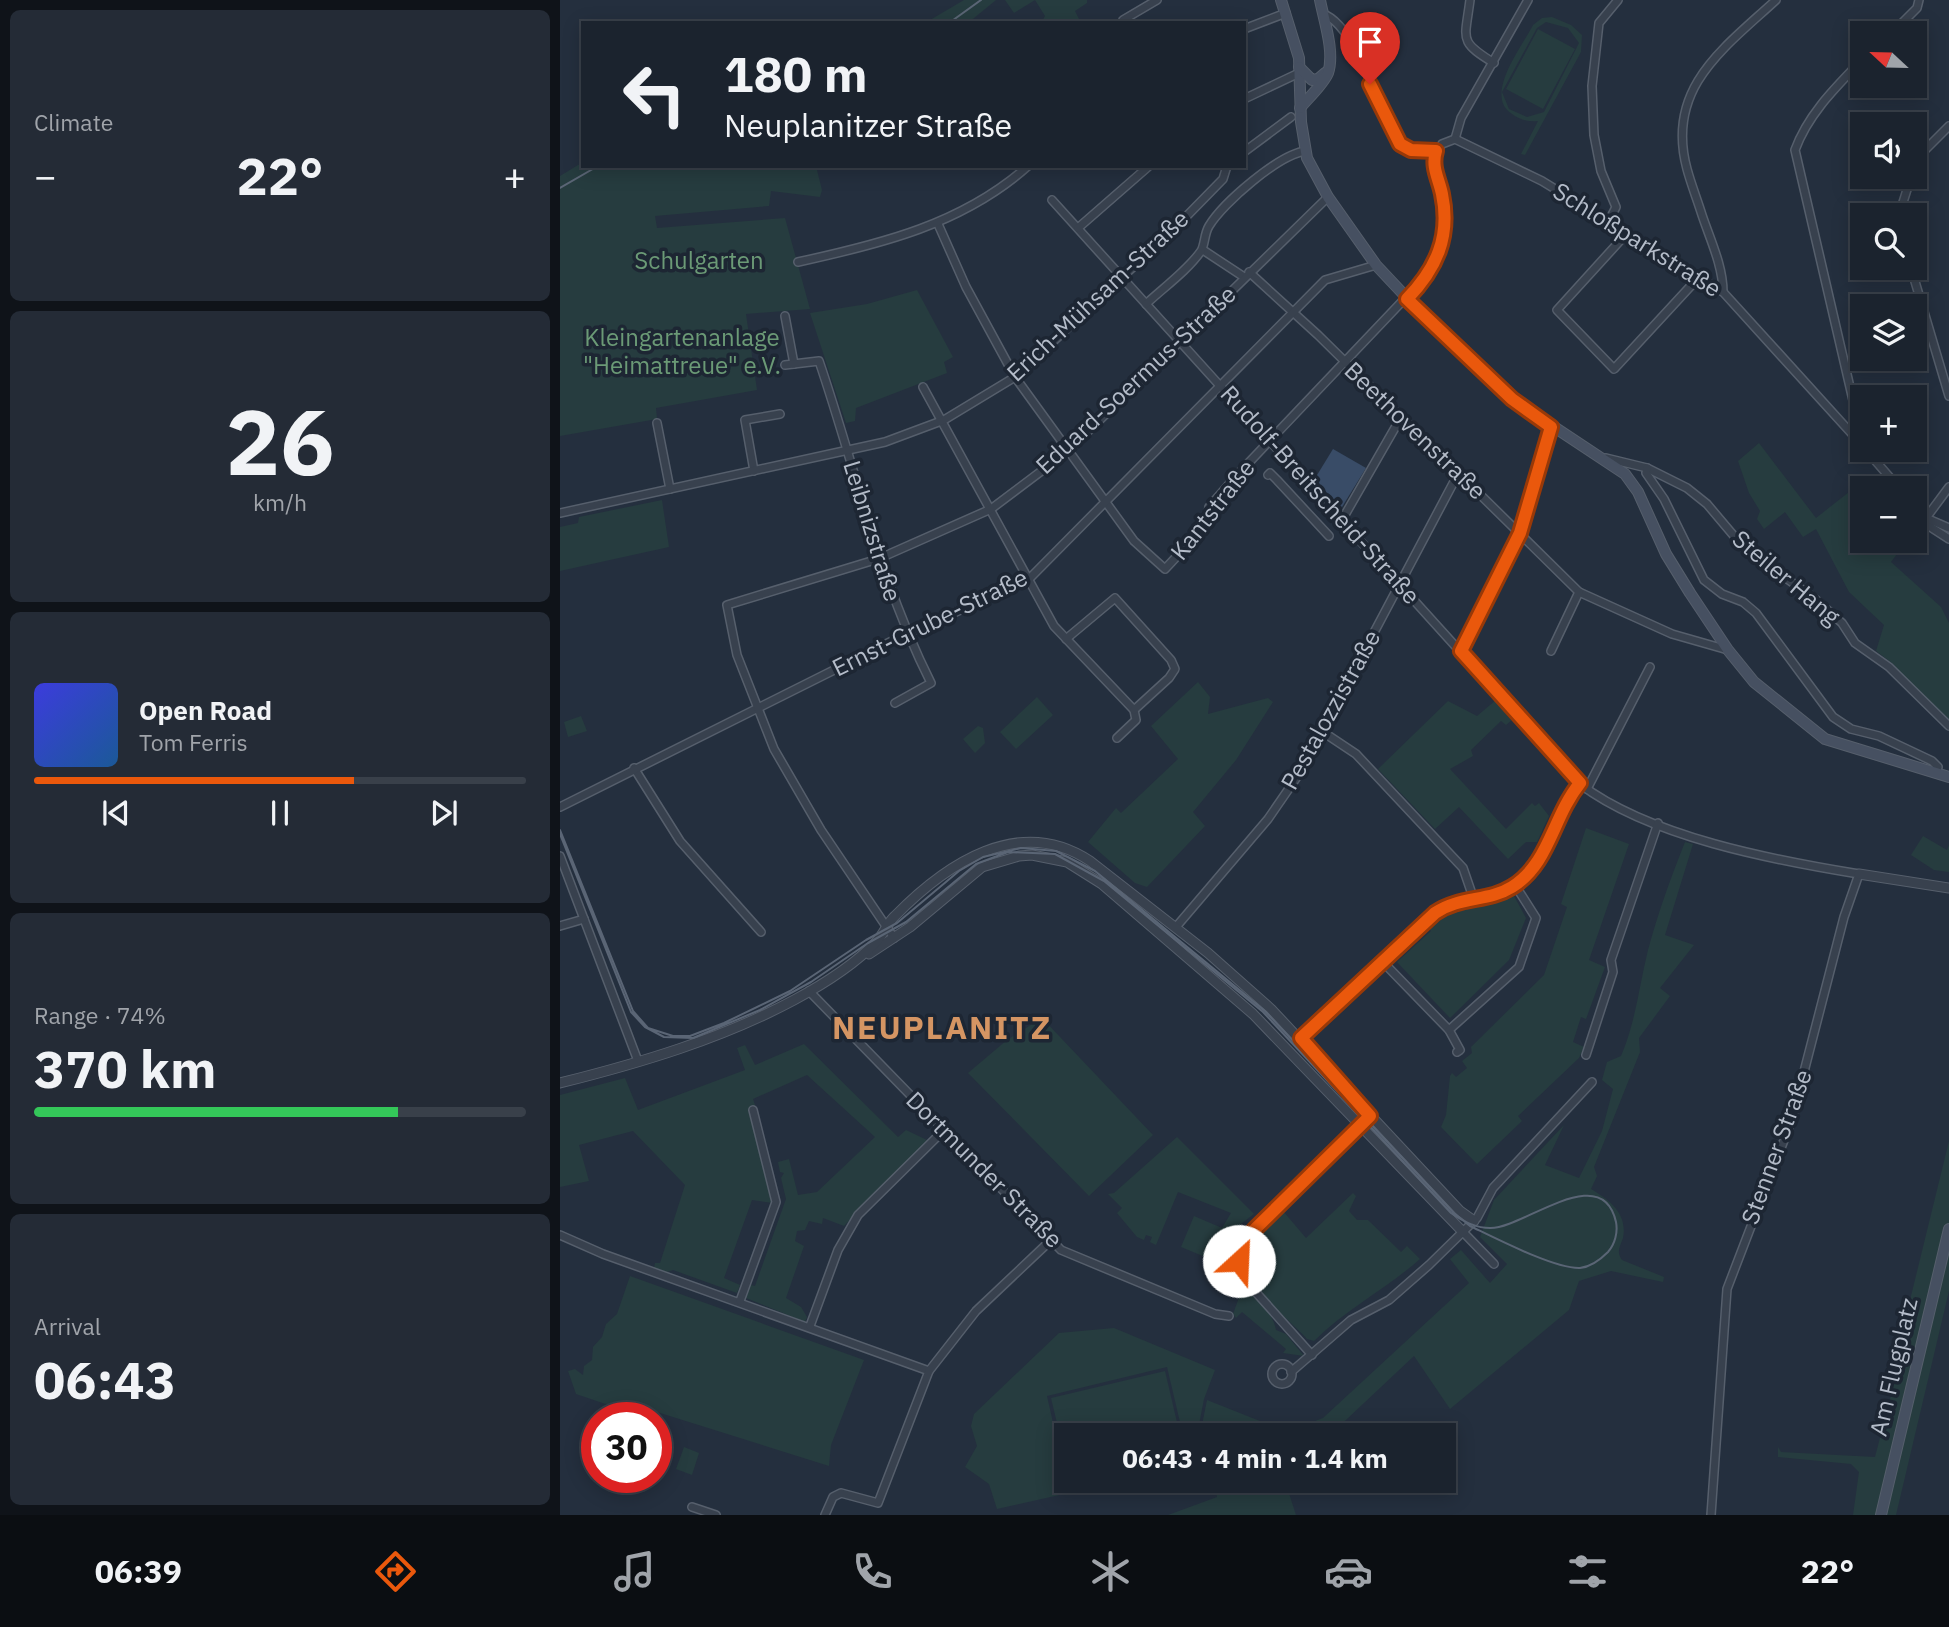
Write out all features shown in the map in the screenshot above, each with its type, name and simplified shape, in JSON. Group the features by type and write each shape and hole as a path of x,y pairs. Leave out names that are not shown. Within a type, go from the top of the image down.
{"main road":[{"path":"1281,0 1299,70 1300,108 1311,168 1376,265 1407,299 1512,399 1551,427 1605,458 1625,474 1638,492 1666,554 1728,650 1754,682 1825,739 1949,777"},
{"path":"1300,108 1323,81 1329,69 1330,57 1320,0"},
{"path":"1299,70 1315,80 1329,69"},
{"name":"Am Flugplatz","path":"1881,1515 1949,1228"}],"street":[{"path":"1123,21 1157,0"},
{"path":"1470,0 1465,39 1470,48 1494,63"},
{"path":"1323,14 1333,18 1355,48 1395,139 1408,149 1439,148 1455,139 1455,130 1461,118 1528,0"},
{"path":"1609,221 1616,208 1601,171 1594,135 1592,86 1599,23 1618,0"},
{"path":"1723,292 1721,272 1683,148 1686,106 1690,92 1709,63 1776,0"},
{"path":"1904,21 1917,8 1919,0"},
{"path":"1246,28 1286,13"},
{"path":"1246,98 1299,70"},
{"path":"1850,72 1826,97 1800,135 1795,150 1850,387"},
{"path":"1246,151 1291,117"},
{"path":"1927,148 1949,126"},
{"name":"Schloßparkstraße","path":"1455,139 1542,181 1723,292 1850,432"},
{"name":"Kantstraße","path":"1105,501 1134,541 1165,569 1207,524 1209,507 1432,270 1444,236 1445,213 1435,168 1439,148"},
{"path":"1146,304 1203,250 1207,228 1217,216 1270,168 1292,153 1306,151"},
{"path":"798,262 870,245 938,224 975,205 1025,168"},
{"path":"1078,228 1147,168"},
{"name":"Erich-Mühsam-Straße","path":"560,513 885,442 944,420 1015,377 1223,179 1226,168"},
{"name":"Eduard-Soermus-Straße","path":"756,707 737,655 727,605 878,559 991,509 1068,451 1328,197"},
{"name":"Rudolf-Breitscheid-Straße","path":"1052,200 1584,786 1603,801 1658,824 1766,858 1859,874"},
{"path":"938,224 1015,377 1105,501"},
{"path":"1628,232 1557,310 1614,369 1699,277"},
{"name":"Beethovenstraße","path":"1203,250 1247,275 1292,312 1579,592 1672,634 1728,650"},
{"name":"Ernst-Grube-Straße","path":"560,807 906,634 1028,580 1219,383 1325,280 1376,265"},
{"path":"1915,280 1949,397"},
{"path":"785,316 794,364"},
{"name":"Leibnizstraße","path":"785,365 820,360 878,559 906,634 931,683 895,703"},
{"path":"923,387 944,420 1054,626 1135,710 1136,720 1117,738"},
{"path":"754,471 745,420 780,414"},
{"path":"1342,520 1401,419"},
{"path":"657,423 670,489"},
{"path":"1461,651 1520,533 1551,427"},
{"name":"Steiler Hang","path":"1605,458 1647,468 1687,488 1707,504 1745,549 1814,598 1842,623 1855,643 1889,667 1949,726"},
{"path":"1876,462 1889,476"},
{"path":"1647,468 1646,473 1664,499 1704,580 1722,594 1743,602 1756,613 1833,717 1851,729 1879,736 1932,761 1938,767 1936,773"},
{"name":"Rudolf-Breitscheid-Straße","path":"1268,475 1270,473 1329,536"},
{"name":"Pestalozzistraße","path":"1176,927 1268,819 1323,732 1398,583 1458,474"},
{"path":"1927,517 1949,487"},
{"path":"1927,518 1949,528"},
{"path":"1927,520 1932,528 1949,539"},
{"path":"1551,651 1579,592"},
{"path":"1066,639 1115,598 1171,660 1175,669 1135,710"},
{"path":"1289,1049 1435,913 1457,901 1494,894 1515,885 1541,858 1560,811 1584,786 1650,667"},
{"path":"756,707 797,791 894,938"},
{"path":"1323,732 1356,754 1463,868 1473,897"},
{"path":"634,768 680,841 761,932"},
{"path":"1586,1055 1613,972 1612,960 1658,824"},
{"path":"560,1083 638,1061 738,1027 809,991 876,942 893,918 958,863 1002,844 1028,841 1061,847 1082,856 1234,975 1301,1038 1370,1116 1460,1211 1474,1221"},
{"path":"851,962 894,938 976,871 1008,857 1032,855 1063,861 1081,869 1168,939 1289,1049 1360,1127 1494,1265"},
{"path":"560,856 638,1061"},
{"path":"1859,874 1949,888"},
{"name":"Stenner Straße","path":"1712,1515 1727,1290 1791,1122 1844,916 1859,874"},
{"path":"1449,1030 1518,967 1536,918 1515,885"},
{"path":"560,926 584,919"},
{"path":"1168,939 1176,927"},
{"path":"1382,961 1449,1030 1460,1050 1457,1052"},
{"name":"Dortmunder Straße","path":"809,991 1050,1241 1077,1259 1215,1314 1229,1316"},
{"path":"1291,1372 1351,1320 1389,1300 1463,1232 1474,1221 1493,1188 1592,1082"},
{"path":"740,1301 776,1202 753,1110"},
{"path":"1311,1355 1243,1278 1240,1255 1246,1239 1254,1230 1370,1116"},
{"path":"810,1326 838,1250 858,1215 943,1131"},
{"path":"560,1235 614,1258 810,1326 929,1371"},
{"path":"825,1515 832,1497 841,1493 878,1503 929,1371 976,1311 1050,1241"},
{"path":"692,1507 716,1515"}],"green space":[{"path":"964,0 996,0 970,21 928,21"},
{"path":"1005,0 1035,0 1014,13"},
{"path":"1035,0 1087,0 1087,3 1075,11 1080,21 1042,21 1045,16"},
{"path":"1552,17 1571,25 1582,35 1581,52 1525,155 1521,154 1538,121 1525,120 1512,114 1504,106 1502,93 1509,109 1527,117 1544,112 1579,43 1568,28 1546,22 1537,28 1502,91 1507,71 1533,25 1542,18"},
{"path":"1538,29 1575,49 1543,109 1506,89"},
{"name":"Schulgarten","path":"581,163 581,168 816,168 822,190 820,197 771,191 769,206 655,216 657,228 785,218 810,309 746,314 757,390 656,408 657,419 560,436 560,176"},
{"name":"Kleingartenanlage \"Heimattreue\" e.V.","path":"917,290 953,357 944,362 947,373 856,408 855,421 846,423 810,313 867,304"},
{"path":"1759,443 1816,518 1849,492 1850,553 1896,553 1891,562 1941,607 1949,623 1949,724 1892,663 1876,651 1884,625 1849,592 1816,529 1803,537 1785,512 1764,529 1757,519 1760,511 1749,493 1738,461"},
{"path":"662,500 669,547 560,571 560,527 578,523 579,517"},
{"path":"1198,682 1210,697 1208,714 1268,698 1273,702 1236,760 1193,812 1205,826 1147,887 1135,883 1088,842 1116,808 1121,813 1178,759 1151,726"},
{"path":"1037,697 1053,715 1016,749 1000,732"},
{"path":"1496,700 1513,719 1506,725 1501,721 1471,750 1473,756 1450,769 1506,829 1532,803 1535,806 1539,803 1549,816 1537,842 1526,842 1508,859 1459,807 1435,829 1378,769 1448,701 1477,716"},
{"path":"581,716 587,731 568,737 564,722"},
{"path":"978,726 983,728 985,743 975,753 963,739"},
{"path":"1586,828 1629,844 1589,960 1605,967 1586,1019 1581,1017 1573,1042 1584,1047 1579,1058 1518,1116 1522,1121 1477,1164 1441,1127 1446,1115 1450,1076 1452,1073 1456,1077 1467,1068 1462,1061 1472,1053 1471,1047 1544,975 1567,907 1561,904"},
{"path":"1923,836 1947,850 1949,845 1949,872 1934,870 1911,855"},
{"path":"1685,842 1693,844 1665,935 1694,945 1660,988 1670,996 1639,1038 1640,1052 1594,1167 1597,1176 1591,1189 1620,1214 1624,1229 1619,1251 1622,1260 1664,1277 1663,1282 1611,1271 1579,1281 1569,1310 1450,1409 1414,1356 1343,1423 1310,1423 1323,1418 1469,1283 1450,1259 1461,1250 1490,1283 1507,1264 1480,1237 1494,1200 1564,1125 1545,1165 1579,1178 1602,1131 1613,1089 1602,1080 1607,1062 1621,1056 1626,1043 1652,936"},
{"path":"1513,894 1526,918 1509,960 1450,1018 1397,962 1431,931 1426,925 1439,917 1450,911"},
{"path":"1042,1018 1153,1135 1089,1196 968,1073 1007,1040"},
{"path":"804,1044 898,1137 906,1130 927,1140 844,1226 823,1218 822,1224 809,1221 805,1230 797,1231 795,1241 804,1246 786,1298 801,1307 807,1317 805,1322 746,1298 751,1285 755,1286 786,1199 781,1178 784,1173 780,1172 778,1162 789,1159 798,1195 817,1192 875,1137 807,1075 753,1099 756,1108 751,1112 773,1203 752,1200 724,1278 740,1285 737,1293 673,1270 667,1272 654,1268 655,1263 660,1263 685,1185 633,1131 579,1145 589,1181 560,1187 560,1095 625,1078 638,1110 745,1070 737,1048 745,1045 755,1065"},
{"path":"1177,1137 1254,1214 1233,1230 1230,1238 1237,1242 1235,1268 1240,1279 1272,1318 1276,1330 1286,1334 1304,1356 1283,1353 1286,1349 1242,1312 1236,1318 1233,1314 1241,1292 1236,1286 1213,1275 1216,1267 1208,1264 1210,1259 1181,1247 1194,1216 1222,1228 1231,1213 1178,1192 1156,1245 1150,1242 1152,1237 1146,1235 1144,1240 1137,1237 1117,1213 1122,1208 1108,1194 1114,1193"},
{"path":"1949,1141 1949,1291 1896,1515 1853,1515 1859,1472 1851,1464 1778,1457 1778,1447 1781,1452 1875,1457 1911,1318 1911,1296"},
{"path":"1353,1193 1356,1196 1349,1211 1357,1220 1368,1220 1401,1252 1407,1246 1420,1259 1339,1319 1314,1341 1307,1339 1255,1284 1245,1259 1248,1247 1259,1232 1283,1211 1306,1238"},
{"path":"630,1276 864,1360 831,1445 829,1466 672,1417 672,1402 600,1402 576,1394 568,1371 575,1369 583,1375 584,1366 592,1360 593,1347 602,1337 606,1324 617,1314"},
{"path":"1114,1328 1215,1370 1204,1399 1199,1423 1180,1423 1167,1367 1047,1396 1054,1427 1054,1493 1068,1493 997,1509 989,1484 965,1467 977,1446 971,1426 974,1414 1059,1333"},
{"path":"1165,1371 1177,1423 1057,1423 1051,1398"},
{"path":"1207,1400 1265,1423 1202,1423"},
{"path":"684,1447 699,1453 692,1475 676,1469"},
{"path":"1216,1493 1289,1493 1296,1515 1168,1515 1217,1497"}],"water":[{"path":"1333,449 1366,468 1342,507 1314,480"}],"tram line":[{"path":"952,21 981,0"},
{"path":"560,188 595,168"},
{"path":"560,830 633,1011 648,1028 673,1036 690,1036 724,1023 790,991 866,940 897,923 959,871 983,857 1021,848 1056,851 1095,871 1265,1011 1454,1213 1470,1226 1525,1252 1569,1267 1580,1268 1599,1260 1614,1242 1616,1222 1608,1204 1595,1196 1579,1196 1490,1228 1469,1224 1464,1221 1460,1219 1451,1213 1263,1012 1104,881 1055,854 1008,852 976,864 906,922 868,943 811,982 760,1010 693,1038 664,1037 645,1027 631,1012 560,834"}],"district":[{"name":"NEUPLANITZ","path":"942,1028"}],"route":[{"path":"1239,1261 1243,1244 1254,1230 1370,1116 1301,1038 1435,913 1457,901 1487,897 1505,891 1533,869 1545,850 1565,803 1580,783 1461,651 1520,533 1551,427 1512,399 1407,299 1432,270 1444,236 1445,213 1434,163 1436,151 1411,150 1395,139 1370,84"}]}
